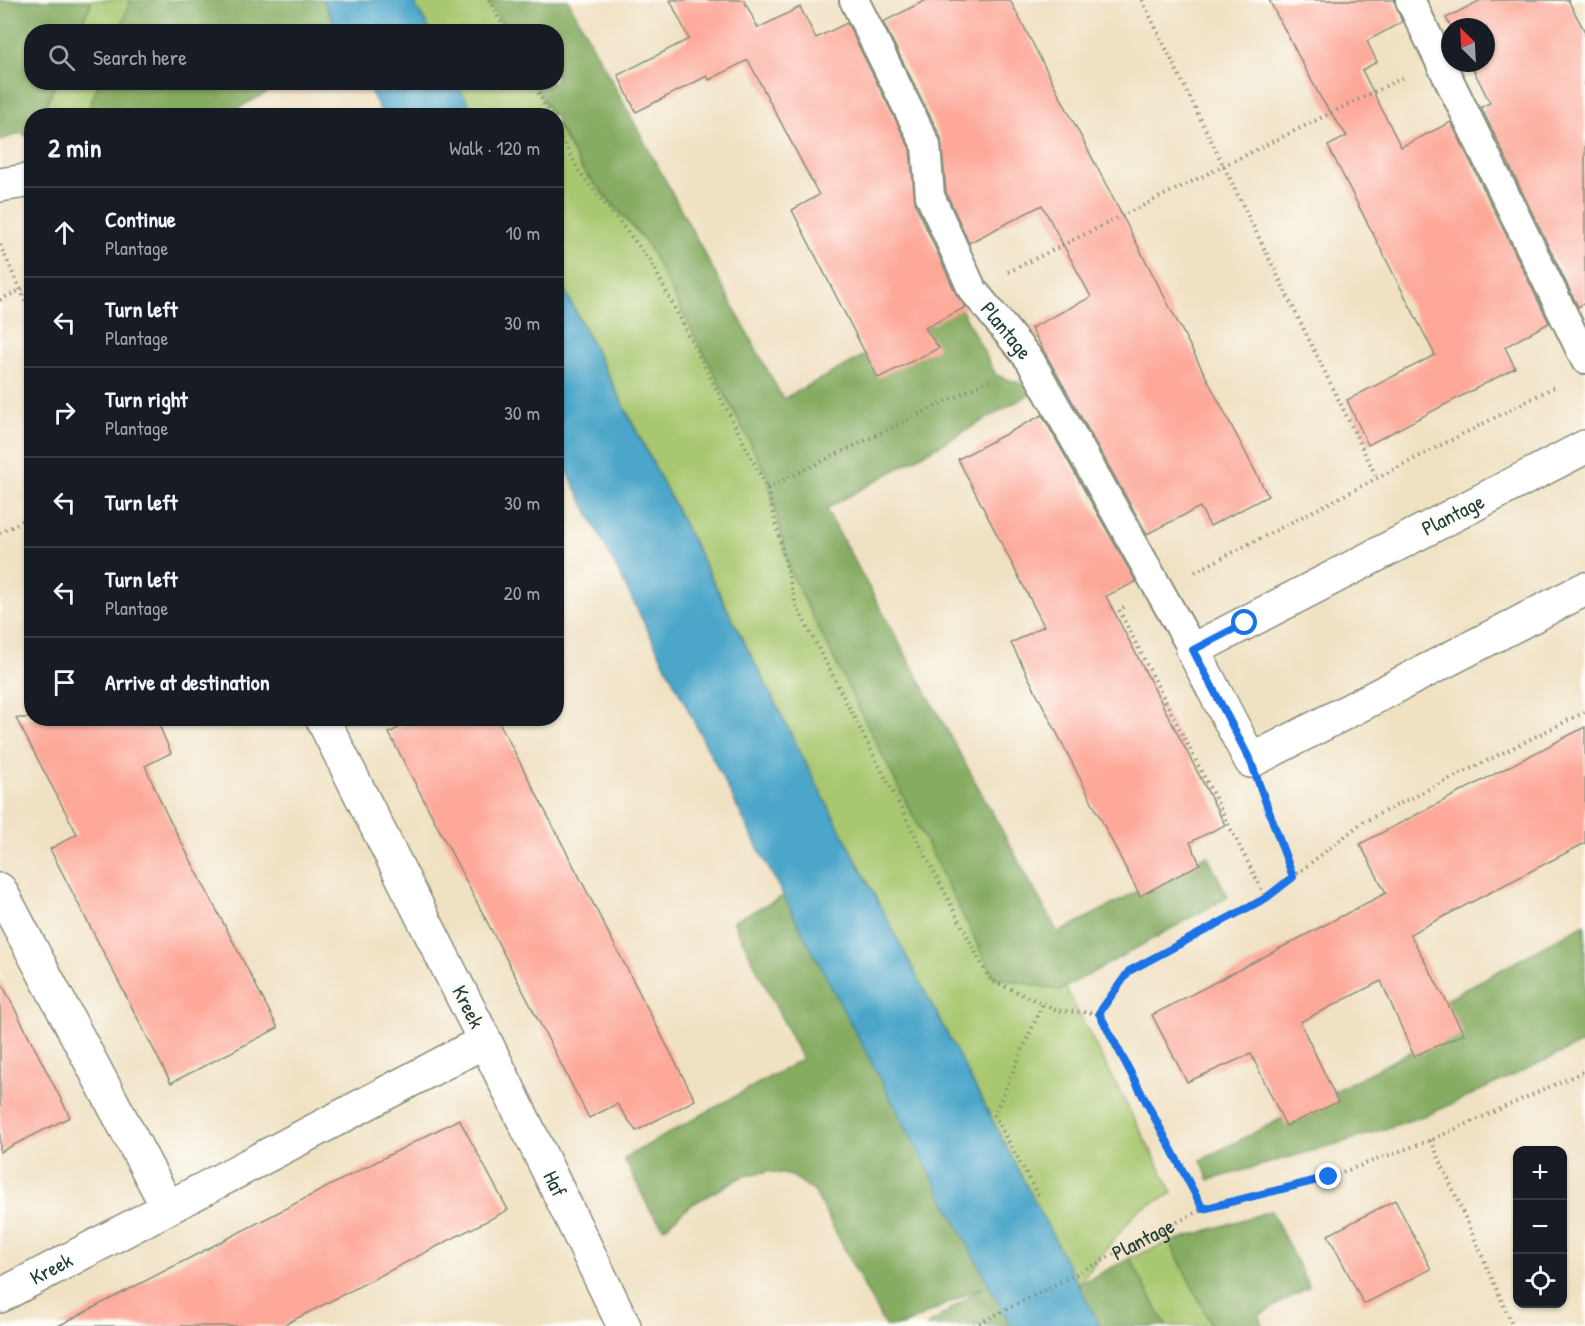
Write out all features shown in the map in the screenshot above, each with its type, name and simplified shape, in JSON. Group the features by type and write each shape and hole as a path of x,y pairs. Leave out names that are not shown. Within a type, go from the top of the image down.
{"street":[{"name":"Plantage","path":"854,0 926,145 930,196 972,289 1030,360 1193,650 1251,762"},
{"path":"1410,0 1585,360"},
{"path":"0,185 24,181"},
{"name":"Plantage","path":"1193,650 1585,447"},
{"path":"1251,762 1585,589"},
{"name":"Kreek","path":"0,1296 167,1206 485,1041 326,726"},
{"path":"0,890 167,1206"},
{"name":"Haf","path":"485,1041 624,1326"}],"path":[{"path":"489,0 502,24"},
{"path":"1142,0 1377,478"},
{"path":"972,289 1440,59"},
{"path":"536,90 546,108"},
{"path":"564,143 580,173 650,260 767,488 796,605 990,980 1059,1011 1099,1013"},
{"path":"0,244 24,300"},
{"path":"0,300 24,288"},
{"path":"767,488 1030,360"},
{"path":"0,533 24,520"},
{"path":"1099,1013 1129,971 1266,898 1363,822 1585,712"},
{"path":"1251,762 1293,877"},
{"path":"1038,1195 993,1116 1043,1004"},
{"path":"1099,1013 1203,1209"},
{"name":"Plantage","path":"976,1325 1203,1209 1329,1177 1431,1140 1585,1071"},
{"path":"1431,1140 1514,1326"}],"green space":[{"path":"0,0 89,0 91,3 81,24 24,24 24,90 53,90 44,108 24,108 24,134 21,133 0,140"},
{"path":"89,0 131,0 122,24 82,24 91,3"},
{"path":"131,0 323,0 335,24 122,24"},
{"path":"413,0 488,0 502,24 426,24"},
{"path":"488,0 568,0 783,399 959,305 996,375 1028,386 1032,393 826,509 1058,933 1207,855 1228,897 1061,990 994,977 790,571 767,475 646,242 582,169 564,137 564,108 548,108 538,90 564,90 564,24 502,24"},
{"path":"53,90 96,90 89,108 45,108"},
{"path":"96,90 272,90 238,108 89,108"},
{"path":"461,90 538,90 548,108 471,108"},
{"path":"564,138 582,169 646,242 767,475 790,571 994,977 1061,990 1065,987 1173,1193 1137,1211 1078,1285 817,785 564,288"},
{"path":"784,896 1011,1326 927,1326 984,1286 901,1326 885,1326 814,1191 792,1176 768,1171 741,1177 691,1205 664,1228 650,1210 624,1158 802,1059 733,921"},
{"path":"1585,924 1585,1042 1432,1113 1354,1139 1209,1180 1201,1160 1455,1029 1445,1000"},
{"path":"1271,1211 1309,1287 1259,1315 1264,1326 1212,1326 1170,1242"},
{"path":"1170,1242 1212,1326 1166,1326 1130,1258"},
{"path":"1130,1258 1166,1326 1100,1326 1078,1285"}],"water":[{"path":"323,0 413,0 426,24 335,24"},
{"path":"370,90 461,90 471,108 379,108"},
{"path":"564,290 817,785 1100,1326 1011,1326 758,848 564,465"}],"building":[{"path":"670,0 744,0 758,28 800,7 816,38 847,23 910,149 915,203 957,296 966,307 925,328 939,348 878,378 792,210 819,195 748,60 709,80 707,76 636,112 618,75 689,39"},
{"path":"926,0 1010,0 1268,496 1210,526 1200,507 1147,534 1031,328 1091,297 1042,205 969,243 946,192 941,138 883,22"},
{"path":"1269,0 1394,0 1402,22 1367,41 1377,62 1362,70 1401,147 1451,122 1549,323 1505,347 1515,368 1368,445 1347,400 1435,355 1328,146 1347,136 1322,100"},
{"path":"1481,0 1568,0 1585,32 1585,303 1578,307 1481,107 1490,103 1474,72 1495,72 1495,18 1446,18"},
{"path":"1042,415 1136,582 1106,596 1225,825 1190,842 1200,864 1140,896 1011,643 1044,626 958,459"},
{"path":"16,718 24,718 24,726 159,726 171,753 145,766 166,813 278,1028 171,1083 50,849 77,834"},
{"path":"402,726 501,726 695,1100 636,1131 617,1104 589,1118 389,733"},
{"path":"1585,727 1585,843 1410,934 1464,1034 1414,1056 1381,981 1300,1022 1338,1102 1286,1126 1251,1054 1187,1082 1152,1015 1386,893 1360,844"},
{"path":"0,980 70,1117 0,1152"},
{"path":"459,1119 508,1210 282,1326 58,1326"},
{"path":"1395,1200 1431,1269 1364,1304 1328,1235"}],"route":[{"path":"1245,623 1193,650 1251,762 1293,877 1266,898 1129,971 1099,1013 1203,1209 1329,1177"}]}
